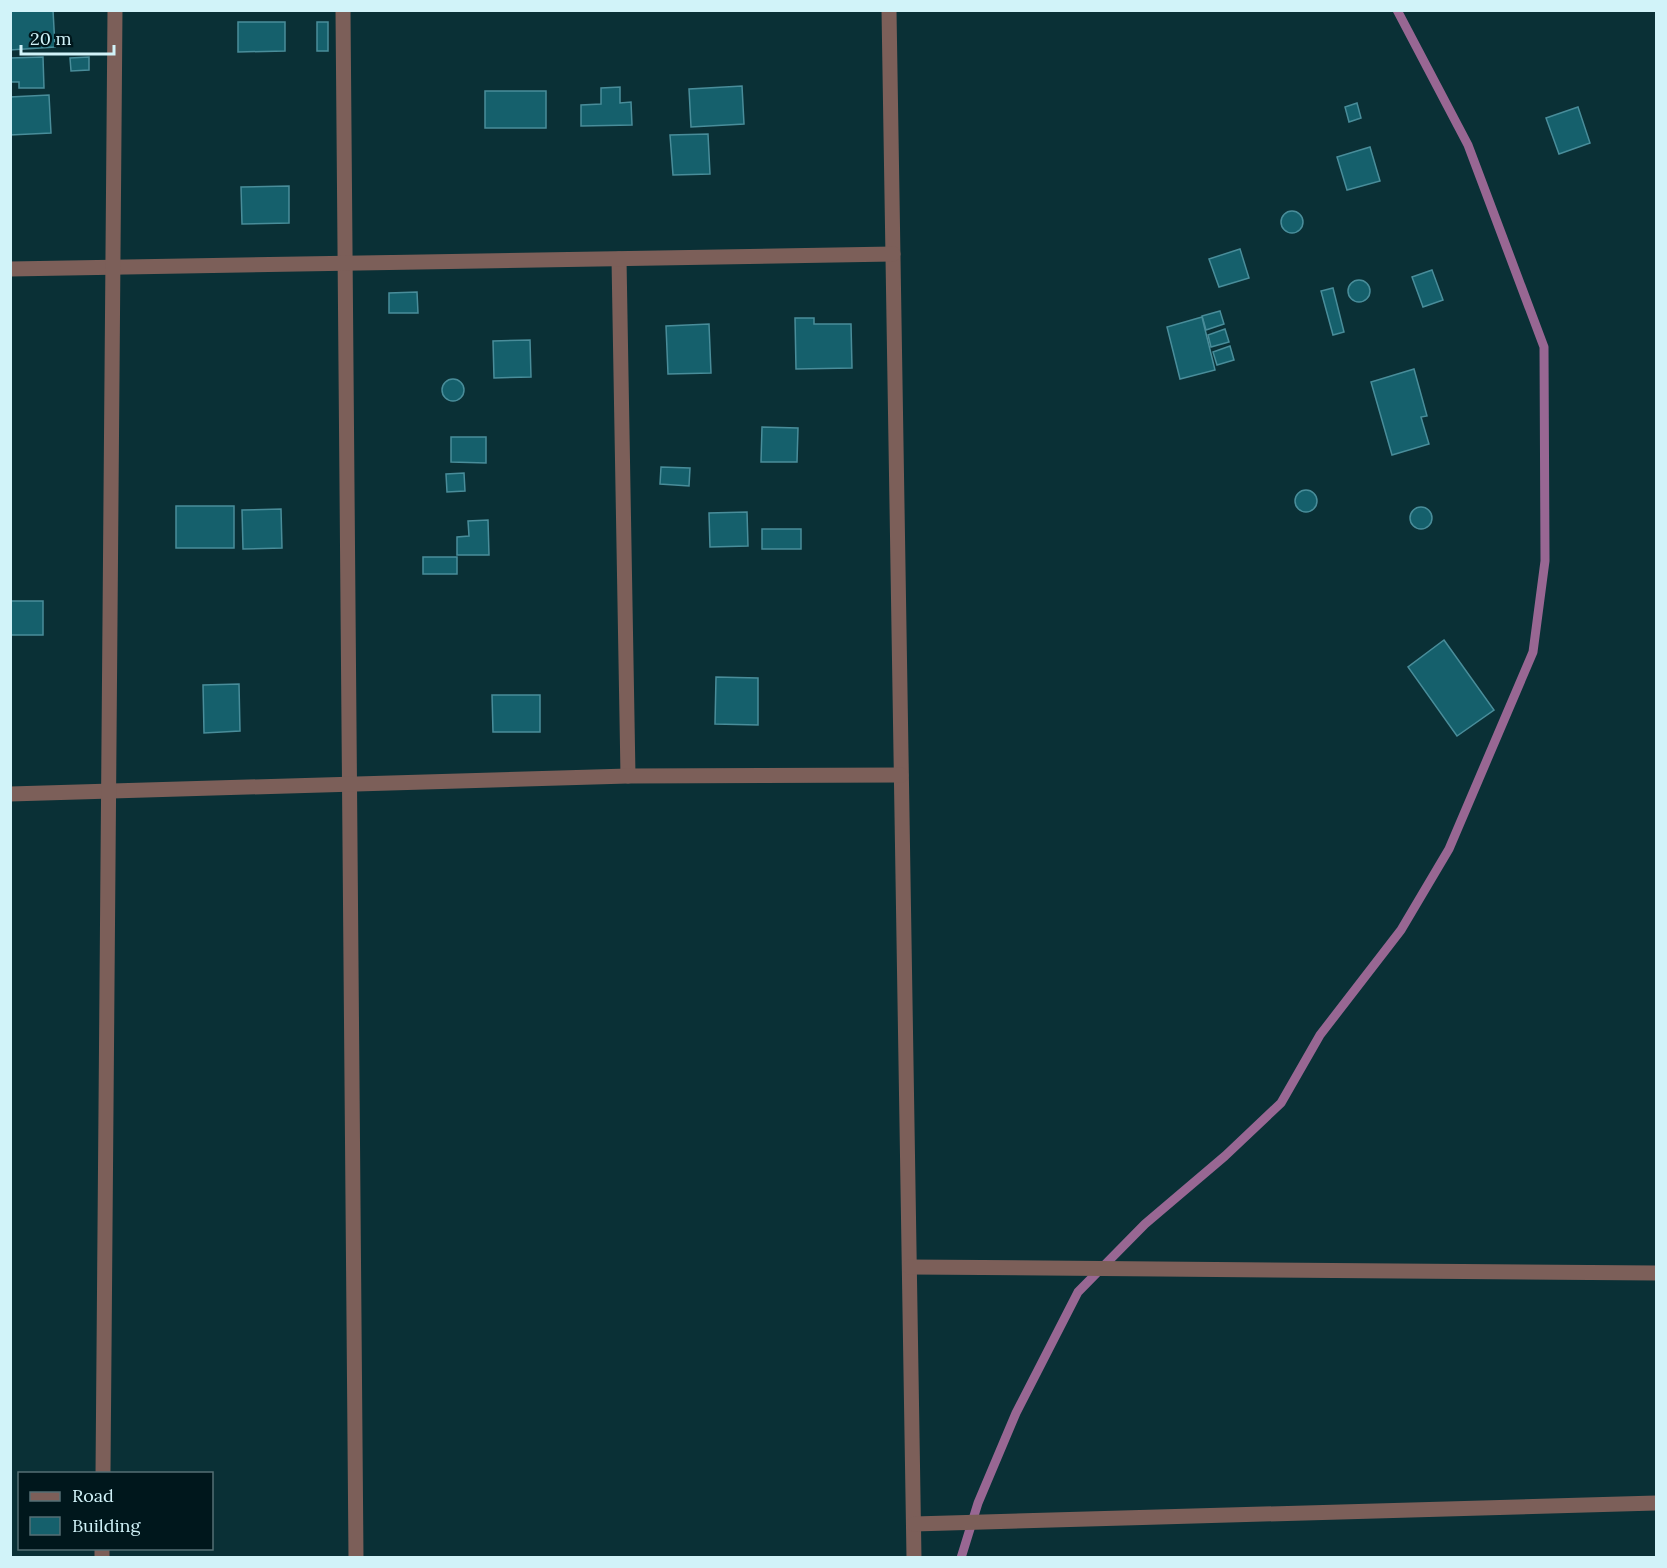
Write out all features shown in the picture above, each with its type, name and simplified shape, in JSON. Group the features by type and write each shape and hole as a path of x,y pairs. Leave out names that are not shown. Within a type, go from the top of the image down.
{"street":[{"path":"103,1472 115,10"},
{"path":"343,10 356,1557"},
{"path":"888,10 914,1557"},
{"path":"10,269 892,254"},
{"path":"619,259 628,776"},
{"path":"10,794 628,776 901,775"},
{"path":"910,1266 1656,1273"},
{"path":"914,1524 1656,1503"}],"building":[{"path":"10,10 53,10 55,47 10,50"},
{"path":"238,22 285,22 285,51 238,52"},
{"path":"317,22 328,22 328,51 317,51"},
{"path":"43,57 44,88 19,88 19,82 10,82 10,58"},
{"path":"89,57 89,70 71,71 70,58"},
{"path":"742,86 744,124 691,127 689,89"},
{"path":"620,87 620,103 631,102 632,125 581,126 581,105 601,104 601,88"},
{"path":"485,91 546,91 546,128 485,128"},
{"path":"49,95 51,133 10,135 10,97"},
{"path":"1357,103 1361,118 1349,122 1345,107"},
{"path":"1578,107 1590,143 1559,154 1546,118"},
{"path":"708,134 710,174 673,175 670,135"},
{"path":"1370,147 1380,181 1347,190 1337,157"},
{"path":"289,186 289,223 242,224 241,187"},
{"path":"1292,211 1300,214 1303,222 1300,230 1292,233 1284,230 1281,222 1284,214"},
{"path":"1240,249 1249,278 1219,287 1209,259"},
{"path":"1432,270 1443,300 1423,307 1412,277"},
{"path":"1359,280 1367,283 1370,291 1367,299 1359,302 1351,299 1348,291 1351,283"},
{"path":"1333,288 1344,332 1333,335 1321,291"},
{"path":"417,292 418,313 389,313 389,293"},
{"path":"1220,311 1224,324 1206,330 1202,316"},
{"path":"1202,317 1215,370 1180,379 1167,327"},
{"path":"795,318 814,318 814,324 851,324 852,368 796,369"},
{"path":"709,324 711,373 668,374 666,326"},
{"path":"1225,329 1229,342 1211,347 1208,335"},
{"path":"530,340 531,377 494,378 493,341"},
{"path":"1230,346 1234,360 1217,365 1213,352"},
{"path":"1414,369 1427,416 1421,417 1429,444 1392,455 1371,382"},
{"path":"453,379 461,382 464,390 461,398 453,401 445,398 442,390 445,382"},
{"path":"762,427 798,428 797,462 761,462"},
{"path":"451,437 486,437 486,463 451,462"},
{"path":"661,467 690,468 689,486 660,484"},
{"path":"464,473 465,491 447,492 446,474"},
{"path":"1306,490 1314,493 1317,501 1314,509 1306,512 1298,509 1295,501 1298,493"},
{"path":"176,506 234,506 234,548 176,548"},
{"path":"1421,507 1429,510 1432,518 1429,526 1421,529 1413,526 1410,518 1413,510"},
{"path":"281,509 282,548 243,549 242,510"},
{"path":"747,512 748,546 710,547 709,513"},
{"path":"488,520 489,555 457,555 457,537 469,536 468,521"},
{"path":"762,529 801,529 801,549 762,549"},
{"path":"423,557 457,557 457,574 423,574"},
{"path":"10,601 43,601 43,635 10,635"},
{"path":"1444,640 1494,710 1457,736 1408,667"},
{"path":"716,677 758,678 758,725 715,724"},
{"path":"239,684 240,731 204,733 203,685"},
{"path":"492,695 540,695 540,732 493,732"}],"waterway":[{"path":"961,1558 978,1503 1016,1413 1078,1292 1145,1224 1225,1156 1281,1103 1320,1035 1401,930 1449,849 1533,652 1545,561 1544,347 1468,145 1397,10"}]}
